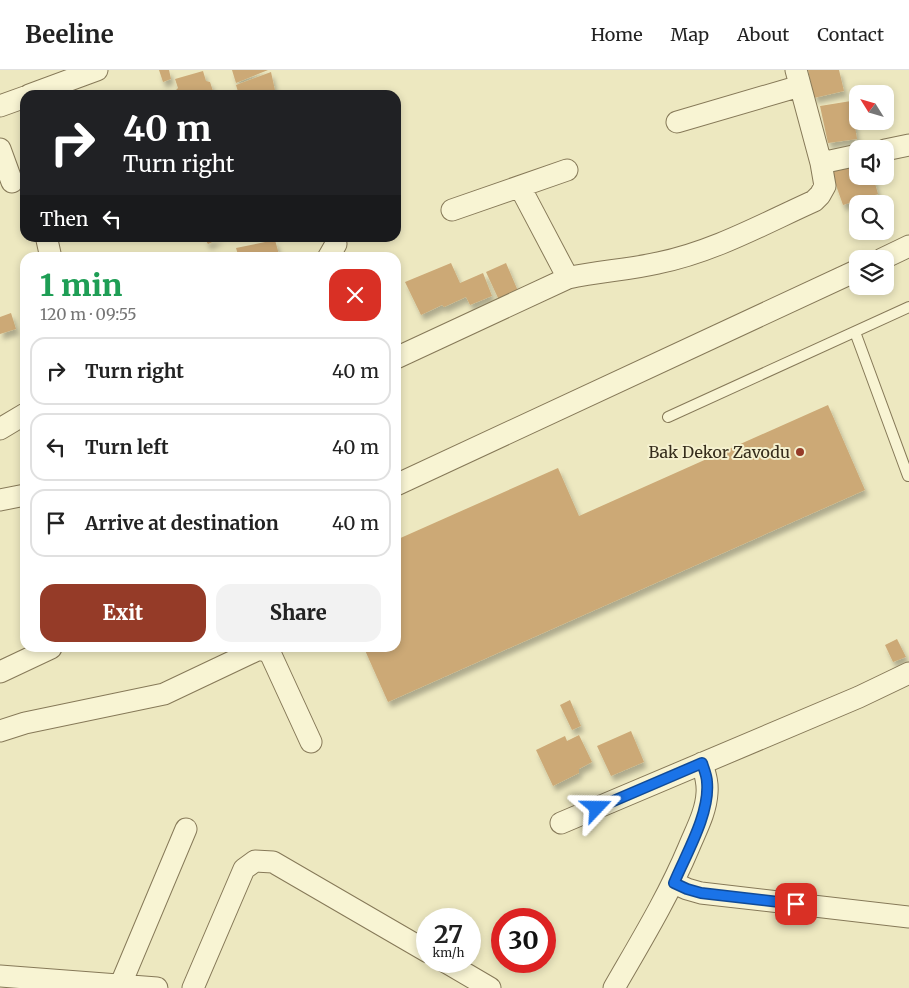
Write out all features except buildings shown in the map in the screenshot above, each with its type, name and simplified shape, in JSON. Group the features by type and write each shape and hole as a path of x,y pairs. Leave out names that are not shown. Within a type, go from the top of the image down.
{"street":[{"path":"43,90 98,70"},
{"path":"401,356 568,278 659,263 719,245 814,201 825,186 821,163 798,78 677,122"},
{"path":"0,106 20,98"},
{"path":"894,148 909,145"},
{"path":"0,149 12,182"},
{"path":"821,163 849,158"},
{"path":"452,210 567,170"},
{"path":"520,187 568,278"},
{"path":"894,253 909,246"},
{"path":"401,483 849,274"},
{"path":"0,429 20,417"},
{"path":"0,500 20,496"},
{"path":"0,672 43,652"},
{"path":"0,731 25,723 164,694 253,652"},
{"path":"268,652 272,655 311,742"},
{"path":"561,823 858,697 909,673"},
{"path":"614,988 657,916 674,883 702,815 707,795 707,781 702,763"},
{"path":"120,986 186,829"},
{"path":"193,988 244,869 255,861 273,862 416,945"},
{"path":"674,883 701,893 909,916"},
{"path":"464,973 490,988"},
{"path":"0,976 155,988"}],"lane":[{"path":"668,417 909,307"},
{"path":"855,332 908,476"}],"place":[{"name":"Bak Dekor Zavodu","path":"800,452"}],"route":[{"path":"597,808 702,763 707,781 707,795 696,832 674,883 701,893 796,904"}]}
